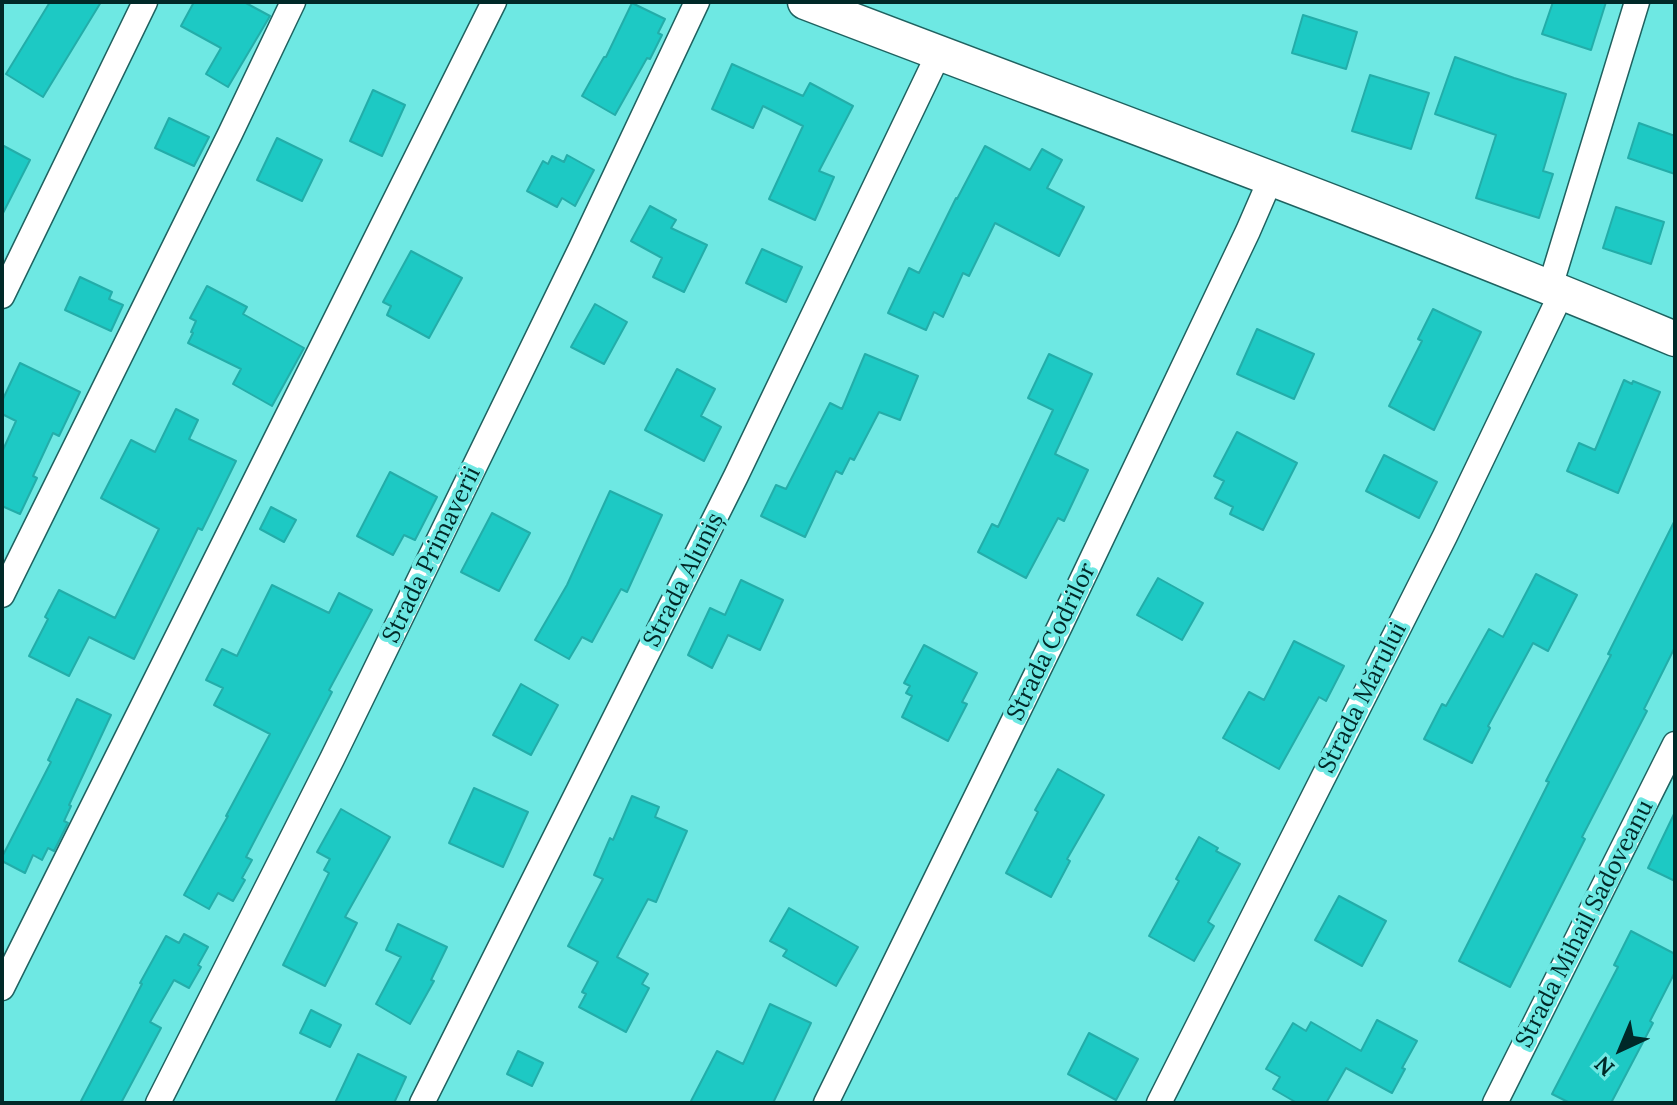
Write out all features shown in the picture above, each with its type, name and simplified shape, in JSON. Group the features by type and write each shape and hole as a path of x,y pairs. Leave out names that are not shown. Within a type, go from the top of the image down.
{"main road":[{"path":"805,2 1271,178 1675,339"}],"street":[{"path":"2,296 145,2"},
{"path":"2,595 293,2"},
{"path":"2,988 494,2"},
{"name":"Strada Primaverii","path":"158,1103 346,730 697,2"},
{"name":"Strada Mărului","path":"1159,1103 1445,536 1556,290 1637,2"},
{"name":"Strada Aluniș","path":"422,1103 736,476 939,53"},
{"name":"Strada Codrilor","path":"826,1103 1068,610 1271,178"},
{"name":"Strada Mihail Sadoveanu","path":"1495,1103 1667,779 1675,744"}],"building":[{"path":"50,2 101,2 43,97 6,74"},
{"path":"194,2 244,2 270,16 228,87 206,74 221,48 181,26"},
{"path":"1553,2 1606,2 1591,50 1542,34"},
{"path":"632,3 665,19 658,33 662,35 650,59 647,58 615,115 582,96 606,57"},
{"path":"1303,15 1357,32 1346,69 1292,53"},
{"path":"1455,57 1566,94 1543,171 1553,174 1539,218 1476,198 1496,135 1435,114"},
{"path":"732,64 803,96 810,83 853,106 819,171 834,177 815,220 769,199 803,126 763,106 753,128 712,109"},
{"path":"1370,75 1429,93 1411,149 1352,131"},
{"path":"373,90 405,105 382,156 350,141"},
{"path":"169,118 209,137 194,166 155,148"},
{"path":"1639,123 1675,136 1675,174 1628,158"},
{"path":"277,138 322,160 302,201 257,180"},
{"path":"2,145 30,160 2,215"},
{"path":"985,146 1030,170 1042,149 1062,160 1047,188 1084,207 1059,256 995,223 969,276 963,273 943,317 934,312 926,330 888,313 909,268 919,273"},
{"path":"567,155 594,170 575,206 562,198 557,207 527,191 543,161 548,164 552,156 564,162"},
{"path":"650,206 676,220 671,228 707,245 684,292 653,277 662,258 631,241"},
{"path":"1616,207 1664,222 1651,264 1603,248"},
{"path":"762,249 802,267 786,302 746,283"},
{"path":"411,251 462,278 429,338 387,315 391,306 383,302"},
{"path":"80,277 112,292 109,299 123,305 111,331 65,310"},
{"path":"207,286 247,307 243,314 304,348 272,406 233,384 241,369 188,343 196,321 190,318"},
{"path":"595,304 627,322 604,364 571,347"},
{"path":"1433,309 1481,332 1434,430 1389,406 1422,341 1418,339"},
{"path":"1257,329 1314,354 1294,399 1237,374"},
{"path":"865,354 918,376 900,420 879,412 854,460 850,458 842,474 836,471 805,537 761,516 776,485 786,489 830,403 842,409"},
{"path":"1049,354 1092,374 1055,454 1088,470 1064,521 1058,518 1026,578 978,552 992,524 998,527 1053,410 1028,398"},
{"path":"20,363 80,392 59,436 53,433 20,514 2,506 2,452 16,421 2,414 2,401"},
{"path":"677,369 715,389 701,416 721,427 704,461 645,430"},
{"path":"1624,380 1660,392 1618,493 1567,471 1579,443 1595,450"},
{"path":"176,409 198,420 189,439 236,461 202,530 198,528 134,659 89,637 69,676 29,656 59,590 115,618 159,529 101,498 131,440 155,452"},
{"path":"1237,432 1297,463 1263,530 1230,514 1233,507 1215,498 1224,481 1214,476"},
{"path":"1384,455 1437,482 1419,518 1366,491"},
{"path":"390,472 437,497 415,540 404,535 393,555 357,536"},
{"path":"610,491 662,515 627,592 621,589 592,642 582,637 569,659 535,640 567,585"},
{"path":"271,507 296,520 284,542 260,529"},
{"path":"492,513 530,533 499,591 461,572"},
{"path":"1675,520 1675,647 1644,709 1647,711 1582,837 1585,839 1510,987 1459,961"},
{"path":"1536,574 1577,595 1548,651 1533,643 1488,726 1490,728 1472,763 1424,739 1489,629 1503,637"},
{"path":"1158,578 1203,603 1182,640 1137,615"},
{"path":"741,580 783,600 760,650 728,635 712,668 688,655 710,608 725,615"},
{"path":"272,585 329,613 339,593 372,610 246,857 252,860 242,878 245,880 233,901 218,893 209,909 184,895 270,734 214,705 223,688 206,680 222,649 237,656"},
{"path":"1294,641 1344,666 1326,701 1319,697 1279,769 1223,738 1249,692 1264,700"},
{"path":"924,645 977,673 962,702 967,704 948,741 902,717 912,696 906,693 910,686 904,683"},
{"path":"521,684 558,705 531,755 493,735"},
{"path":"77,699 111,715 69,805 64,821 68,823 54,851 48,848 42,860 33,855 25,873 2,861 2,857 51,762 48,760"},
{"path":"1058,769 1104,795 1067,859 1070,861 1051,897 1006,873"},
{"path":"474,788 528,812 503,867 449,843"},
{"path":"632,796 659,807 655,817 687,831 656,902 648,899 617,957 648,974 642,984 649,988 626,1032 579,1007 586,994 582,992 598,962 568,946 603,879 594,875"},
{"path":"341,809 390,837 345,917 357,923 325,986 283,965 329,873 324,870 330,859 317,852"},
{"path":"1675,812 1675,881 1648,868"},
{"path":"1199,837 1240,864 1208,922 1214,926 1194,961 1149,936"},
{"path":"1339,896 1386,921 1362,966 1315,940"},
{"path":"789,908 858,947 836,986 783,956 787,950 770,941"},
{"path":"398,924 447,947 431,980 434,981 410,1024 376,1004 401,957 386,950"},
{"path":"1631,931 1675,954 1675,972 1650,1021 1653,1023 1611,1103 1570,1103 1552,1094 1618,967 1614,965"},
{"path":"184,934 208,947 198,965 201,967 189,988 174,980 150,1022 161,1028 121,1103 80,1103 166,936 179,943"},
{"path":"770,1004 811,1023 773,1103 690,1103 717,1051 743,1064"},
{"path":"311,1010 341,1025 330,1047 300,1033"},
{"path":"1377,1020 1417,1041 1392,1093 1346,1068 1326,1103 1297,1103 1273,1089 1280,1077 1266,1069 1293,1023 1306,1031 1311,1022 1361,1051"},
{"path":"1089,1033 1138,1059 1116,1100 1068,1074"},
{"path":"518,1051 543,1063 532,1086 507,1074"},
{"path":"358,1054 406,1077 394,1103 335,1103"}]}
